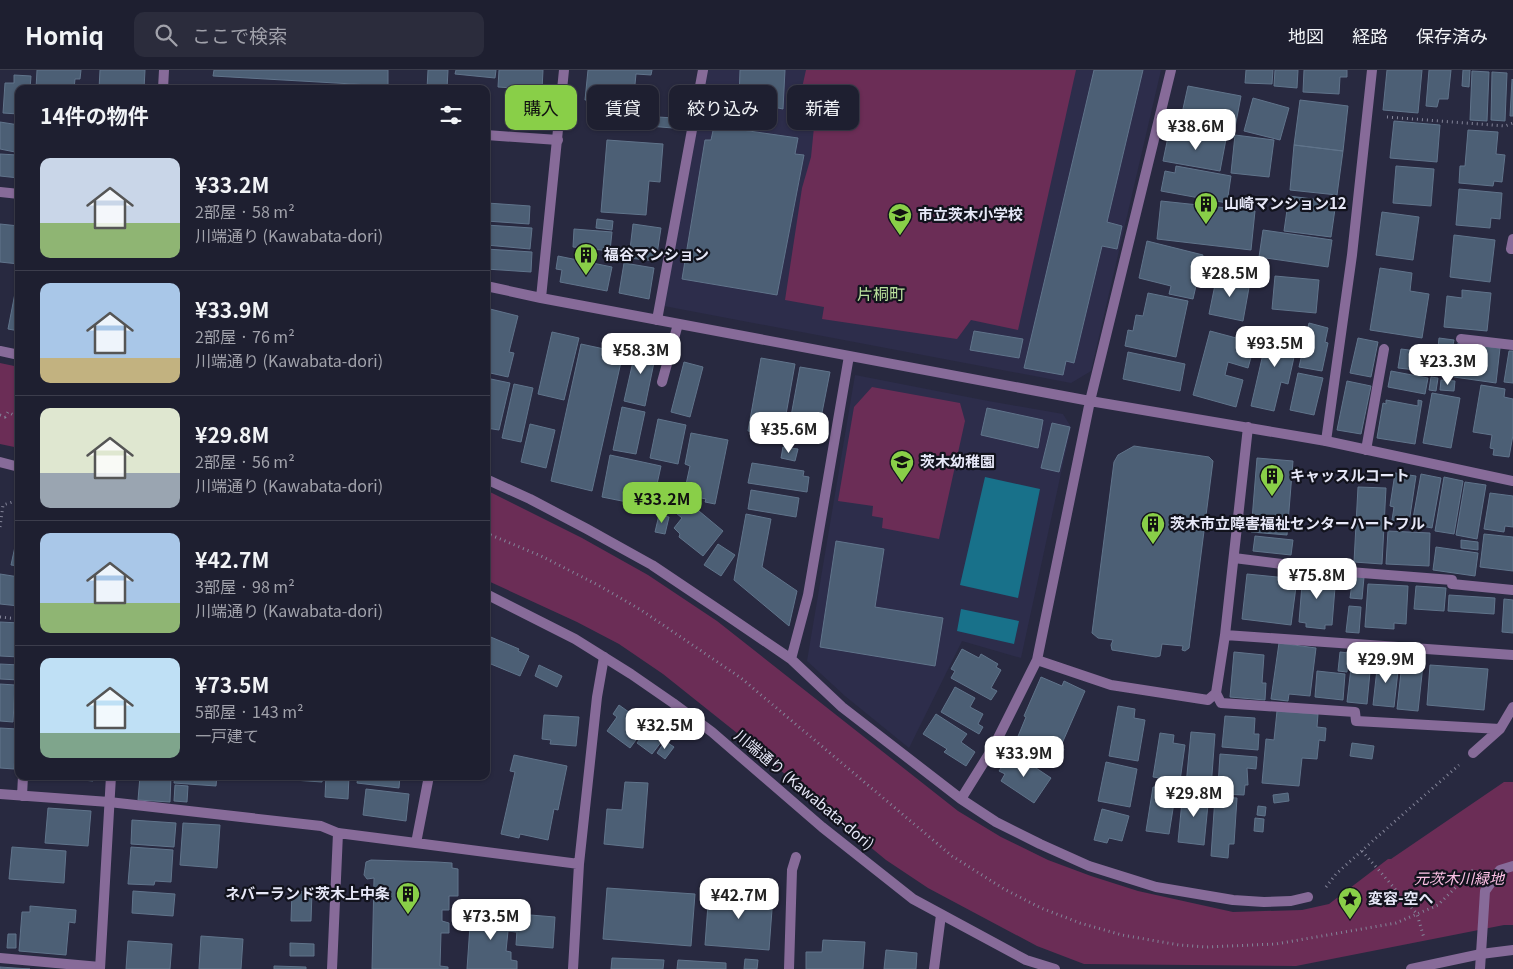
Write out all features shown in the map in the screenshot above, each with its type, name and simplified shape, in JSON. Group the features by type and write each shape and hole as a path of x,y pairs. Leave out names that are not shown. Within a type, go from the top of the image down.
{"street":[{"path":"163,85 164,70"},
{"path":"541,298 564,70"},
{"path":"657,320 703,70"},
{"path":"960,799 994,746 1037,660 1090,400 1171,70"},
{"path":"1326,441 1352,255 1372,70"},
{"path":"490,135 558,140"},
{"path":"0,192 15,194"},
{"path":"1513,239 1513,249"},
{"path":"490,287 849,356 1326,441 1513,481"},
{"path":"662,382 678,324"},
{"path":"1461,339 1513,345"},
{"path":"1366,450 1384,349"},
{"path":"0,351 15,354"},
{"path":"791,659 808,595 849,356"},
{"path":"1248,427 1225,635 1216,693 1222,703 1355,712 1356,721 1500,729"},
{"path":"0,462 15,466"},
{"path":"490,481 587,528 652,565 791,659 842,707 960,799 996,822 1089,866 1146,884 1233,900 1282,901 1308,897"},
{"path":"1234,558 1282,564 1285,567 1452,580 1452,584 1513,590"},
{"name":"川端通り (Kawabata-dori)","path":"490,596 536,618 604,657 712,732 830,833 913,899 942,914 1025,965 1055,969"},
{"path":"1225,635 1513,655"},
{"path":"573,969 579,864 596,697 604,657"},
{"path":"1037,660 1111,685 1208,700 1216,693"},
{"path":"1473,753 1500,729 1513,707"},
{"path":"22,796 24,780"},
{"path":"0,958 100,968 111,780"},
{"path":"416,843 428,780"},
{"path":"0,794 109,802 321,826 338,833 579,864"},
{"path":"332,969 338,833"},
{"path":"789,969 792,870 796,857"},
{"path":"1480,969 1485,891 1500,870 1513,866"},
{"path":"934,969 942,914"},
{"path":"1412,969 1481,954 1513,950"}],"path":[{"path":"1368,115 1504,126 1513,123"},
{"path":"0,415 5,417 8,412 15,416"},
{"path":"0,527 3,505 15,501"},
{"path":"0,617 15,619"},
{"path":"1308,897 1320,894 1336,874 1473,753"},
{"path":"1362,851 1417,914 1424,938"}],"shaded area":[{"name":"市立茨木小学校","path":"707,70 1161,70 1091,371 1071,383 664,306 696,130 777,130 777,85 704,85"},
{"name":"茨木幼稚園","path":"855,375 1063,414 1071,427 1021,658 962,641 909,748 845,696 807,661"},
{"path":"985,477 1040,489 1018,598 960,585"},
{"path":"961,609 1019,621 1014,644 957,631"}],"green space":[{"path":"806,70 1076,70 1018,330 971,320 957,339 822,319 824,307 785,300 802,188 811,157 814,130 859,130 859,85 803,85"},
{"path":"0,363 15,366 15,447 0,444"},
{"path":"872,387 960,403 965,421 939,539 882,528 883,518 872,516 873,506 838,501 854,407"},
{"name":"元茨木川緑地","path":"490,492 582,538 648,575 717,621 958,811 1001,837 1048,860 1138,891 1233,912 1302,910 1329,904 1388,859 1391,859 1504,782 1513,782 1513,925 1504,925 1296,966 1084,964 1037,946 928,888 886,860 747,741 663,674 619,644 577,622 490,582"}],"building":[{"path":"37,70 81,70 80,79 75,79 74,85 36,85"},
{"path":"100,70 145,70 144,85 99,85"},
{"path":"214,70 388,70 388,85 370,85 213,76"},
{"path":"428,70 448,70 447,85 427,85"},
{"path":"456,70 496,70 495,78 455,74"},
{"path":"499,70 543,70 542,85 505,85 505,87 498,87"},
{"path":"588,70 652,70 651,75 636,74 635,85 587,85 587,100 585,100"},
{"path":"740,70 785,70 783,109 777,108 777,85 740,85"},
{"path":"1094,70 1143,70 1107,222 1122,226 1117,249 1102,246 1074,363 1066,361 1063,375 1024,368"},
{"path":"1246,70 1273,70 1272,84 1245,83"},
{"path":"1275,70 1298,70 1297,88 1274,86"},
{"path":"1304,70 1347,70 1347,77 1340,77 1339,94 1303,92"},
{"path":"1387,70 1422,70 1418,113 1383,110"},
{"path":"1429,70 1451,70 1448,99 1439,99 1437,107 1426,106"},
{"path":"1463,70 1470,70 1469,87 1462,86"},
{"path":"1472,71 1489,72 1487,121 1470,120"},
{"path":"1492,72 1507,73 1505,121 1491,120"},
{"path":"14,75 31,76 30,85 15,85 15,114 3,113 5,83 14,83"},
{"path":"1512,79 1513,116 1510,116"},
{"path":"1188,86 1241,96 1233,138 1179,127"},
{"path":"1253,98 1289,108 1280,140 1244,131"},
{"path":"1300,100 1348,106 1343,151 1294,145"},
{"path":"659,117 669,118 669,128 659,127"},
{"path":"1394,121 1440,125 1437,162 1390,158"},
{"path":"0,122 15,124 15,152 0,149"},
{"path":"713,130 742,130 798,138 795,154 804,155 777,295 682,279 705,140 711,140"},
{"path":"1468,130 1498,132 1496,154 1505,155 1502,182 1494,181 1493,186 1459,183 1460,166 1465,166"},
{"path":"1191,132 1226,139 1220,171 1163,161 1168,137 1190,141"},
{"path":"1235,135 1274,140 1269,177 1231,173"},
{"path":"607,140 663,144 660,182 649,181 646,215 601,212"},
{"path":"1294,145 1343,151 1337,195 1290,190"},
{"path":"0,154 15,155 15,178 0,176"},
{"path":"1176,166 1231,176 1227,203 1161,191 1165,171 1175,173"},
{"path":"1396,166 1434,169 1431,206 1393,203"},
{"path":"1459,189 1502,193 1500,219 1491,218 1490,228 1456,225"},
{"path":"1289,196 1336,202 1331,237 1284,231"},
{"name":"山崎マンション12","path":"1161,201 1255,211 1251,250 1157,239"},
{"path":"490,203 530,206 529,224 490,221"},
{"path":"1382,212 1419,217 1413,260 1376,255"},
{"path":"597,219 613,221 612,230 596,228"},
{"path":"0,224 15,226 15,264 0,262"},
{"path":"633,224 661,228 656,261 629,258"},
{"path":"490,225 532,228 530,249 490,245"},
{"path":"574,229 612,232 610,251 573,247"},
{"path":"1263,230 1332,240 1328,267 1259,257"},
{"path":"1454,235 1495,240 1490,282 1450,277"},
{"path":"1147,241 1203,255 1193,299 1169,294 1171,286 1139,278"},
{"path":"490,249 532,252 531,272 490,269"},
{"name":"福谷マンション","path":"558,256 612,267 607,291 560,282 562,270 556,269"},
{"path":"1240,259 1259,260 1259,273 1239,273"},
{"path":"624,263 654,268 649,299 619,293"},
{"path":"1380,268 1412,273 1410,291 1429,294 1422,338 1370,330"},
{"path":"1217,275 1250,282 1243,321 1209,314"},
{"path":"1275,276 1319,280 1316,313 1272,309"},
{"path":"1462,290 1491,293 1487,331 1444,327 1447,296 1462,298"},
{"path":"15,293 15,330 8,329"},
{"path":"1148,293 1188,301 1176,357 1125,346 1128,330 1133,331 1136,315 1143,316"},
{"path":"490,309 518,316 509,352 514,353 508,377 490,373"},
{"path":"1309,323 1328,328 1325,342 1328,343 1322,371 1299,367"},
{"path":"1269,328 1299,335 1288,384 1281,382 1274,411 1251,406"},
{"path":"974,331 1023,339 1019,358 970,350"},
{"path":"1210,331 1255,343 1248,368 1228,362 1225,375 1243,380 1236,407 1193,395"},
{"path":"552,332 579,338 564,400 538,394"},
{"path":"1358,338 1378,342 1371,377 1350,373"},
{"path":"1439,338 1454,340 1452,350 1438,348"},
{"path":"1458,343 1500,348 1496,383 1454,377"},
{"path":"581,344 623,353 592,491 551,481"},
{"path":"637,344 657,348 645,406 624,401"},
{"path":"1401,349 1449,355 1448,367 1445,367 1444,373 1398,368"},
{"path":"1509,351 1513,351 1513,383 1504,382"},
{"path":"1128,352 1185,364 1180,391 1123,379"},
{"path":"761,358 795,364 782,437 748,431"},
{"path":"684,362 703,367 690,417 671,412"},
{"path":"800,367 830,372 818,433 789,427"},
{"path":"1391,371 1428,378 1425,394 1388,387"},
{"path":"1298,373 1323,378 1314,415 1290,410"},
{"path":"1431,377 1438,378 1436,391 1429,390"},
{"path":"490,379 510,383 499,430 490,429"},
{"path":"1441,380 1455,381 1454,391 1440,390"},
{"path":"1347,381 1371,386 1361,434 1337,430"},
{"path":"514,384 533,388 521,442 502,438"},
{"path":"1481,385 1505,389 1504,397 1513,399 1513,435 1509,457 1493,455 1494,449 1490,448 1492,435 1473,432"},
{"path":"1432,393 1460,398 1451,448 1423,443"},
{"path":"1386,400 1418,406 1418,400 1422,401 1415,444 1377,438 1383,403 1386,404"},
{"path":"622,407 645,412 636,454 613,450"},
{"path":"987,408 1043,420 1038,448 981,435"},
{"path":"658,419 686,425 678,464 650,458"},
{"path":"1052,423 1070,427 1059,472 1041,468"},
{"path":"530,424 555,430 546,468 521,462"},
{"path":"691,433 728,440 715,504 705,502 706,499 696,497 698,492 685,489 690,466 685,464"},
{"name":"茨木市立障害福祉センターハートフル","path":"1134,446 1209,457 1213,461 1189,648 1185,651 1182,650 1183,646 1162,644 1160,656 1156,657 1112,650 1113,640 1098,638 1092,633 1114,462 1118,455"},
{"path":"783,447 798,449 795,461 781,458"},
{"path":"610,455 661,466 652,507 602,497"},
{"name":"キャッスルコート","path":"1257,458 1293,461 1287,535 1251,532"},
{"path":"752,463 804,471 803,476 809,477 807,492 748,483"},
{"path":"1395,473 1416,476 1409,523 1392,520 1394,507 1390,506"},
{"path":"1421,474 1441,478 1432,528 1412,524"},
{"path":"1444,477 1463,481 1454,534 1435,531"},
{"path":"1465,482 1486,485 1477,539 1456,535"},
{"path":"1358,487 1386,488 1382,564 1354,562"},
{"path":"751,490 799,498 796,517 748,509"},
{"path":"1490,493 1513,496 1513,527 1505,526 1504,532 1484,529"},
{"path":"687,501 723,531 703,556 679,537 680,534 674,528 682,518 676,513"},
{"path":"746,514 771,519 762,567 797,591 789,626 734,580"},
{"path":"659,515 669,517 665,534 655,532"},
{"path":"1388,531 1430,533 1429,566 1386,564"},
{"path":"1484,534 1513,537 1513,571 1480,567"},
{"path":"1255,536 1293,540 1291,555 1253,551"},
{"path":"1461,540 1478,542 1478,550 1461,548"},
{"path":"836,541 884,549 875,607 943,618 935,666 820,647"},
{"path":"718,544 735,555 721,576 704,565"},
{"path":"15,546 15,566 11,565"},
{"path":"1436,547 1478,553 1475,576 1433,570"},
{"path":"1303,572 1336,575 1332,625 1325,625 1325,629 1306,627 1306,623 1299,622"},
{"path":"0,574 15,576 15,606 0,604"},
{"path":"1247,574 1297,579 1291,625 1242,619"},
{"path":"1353,576 1364,577 1362,599 1350,598"},
{"path":"1368,584 1408,586 1406,624 1394,623 1394,629 1365,627"},
{"path":"1416,586 1446,588 1444,611 1414,609"},
{"path":"1449,595 1495,598 1494,614 1448,611"},
{"path":"1504,599 1513,600 1513,633 1502,632"},
{"path":"1349,606 1361,607 1359,633 1346,632"},
{"path":"0,622 15,623 15,657 0,656"},
{"path":"490,637 519,649 518,651 529,656 520,676 490,664"},
{"path":"1279,643 1316,648 1310,696 1289,694 1288,701 1271,699"},
{"path":"962,649 979,658 981,654 998,664 996,667 1001,670 991,688 997,691 991,700 951,678 955,671 951,669"},
{"path":"1234,652 1264,655 1262,683 1266,683 1265,700 1230,697"},
{"path":"1340,652 1349,653 1347,672 1338,671"},
{"path":"1352,659 1371,661 1367,704 1347,702"},
{"path":"1378,660 1399,662 1394,707 1373,705"},
{"path":"1402,663 1423,665 1418,711 1397,709"},
{"path":"0,664 15,665 15,680 0,679"},
{"path":"539,665 562,676 557,687 535,676"},
{"path":"1430,665 1488,669 1484,710 1427,705"},
{"path":"1317,671 1345,674 1343,700 1315,697"},
{"path":"1041,677 1062,686 1064,681 1085,691 1060,748 1064,749 1057,765 1014,746 1026,717 1024,716"},
{"path":"0,684 15,685 13,722 0,721"},
{"path":"955,687 975,698 970,707 983,714 978,724 983,727 979,734 941,712"},
{"path":"619,705 647,725 630,748 607,731 617,717 613,714"},
{"path":"1118,706 1135,709 1134,718 1145,720 1138,761 1109,756"},
{"path":"1277,711 1318,714 1317,727 1326,728 1325,741 1319,740 1317,759 1302,758 1299,786 1262,783 1266,739 1274,740"},
{"path":"936,714 967,734 961,742 975,752 966,766 944,752 947,749 923,734"},
{"path":"544,715 579,717 576,746 550,744 551,740 542,739"},
{"path":"1225,716 1255,718 1254,734 1259,734 1258,750 1222,747"},
{"path":"649,726 665,737 652,754 637,743"},
{"path":"0,728 15,729 14,769 0,768"},
{"path":"1191,732 1215,734 1211,788 1186,785"},
{"path":"1160,733 1174,735 1173,743 1185,745 1180,781 1153,777"},
{"path":"665,741 674,747 665,759 657,753"},
{"path":"1352,743 1374,746 1372,759 1350,756"},
{"path":"1012,752 1051,778 1034,803 1001,781 1005,774 999,771"},
{"path":"1220,754 1257,757 1256,769 1247,768 1248,785 1245,785 1244,795 1222,794 1222,788 1218,787"},
{"path":"514,755 567,766 558,810 554,809 548,840 520,834 519,838 501,834 515,772 510,771"},
{"path":"1106,762 1137,769 1130,807 1098,801"},
{"path":"140,780 171,780 170,802 138,800"},
{"path":"174,780 217,780 216,786 174,783"},
{"path":"293,780 322,780 322,782"},
{"path":"326,780 349,780 348,799 325,797"},
{"path":"357,780 400,780 399,788 357,783"},
{"path":"625,782 648,783 643,848 604,844 607,809 622,810"},
{"path":"175,785 188,786 187,802 174,801"},
{"path":"1153,787 1176,790 1169,834 1146,831"},
{"path":"366,789 409,794 406,821 363,815"},
{"path":"1183,791 1209,794 1204,845 1178,842"},
{"path":"1288,793 1289,801 1274,803 1273,795"},
{"path":"1215,797 1237,798 1234,844 1229,844 1228,858 1211,856"},
{"path":"1258,806 1266,807 1265,816 1257,815"},
{"path":"48,808 91,811 88,846 45,843"},
{"path":"1102,809 1129,816 1122,841 1109,838 1107,843 1094,840"},
{"path":"1255,818 1264,819 1263,832 1254,831"},
{"path":"132,820 176,823 174,847 131,844"},
{"path":"183,823 220,825 217,868 180,865"},
{"path":"12,847 66,851 64,883 9,879"},
{"path":"131,847 173,850 171,882 155,881 154,885 128,884"},
{"name":"ネバーランド茨木上中条","path":"371,860 452,863 452,868 458,869 458,896 449,896 449,910 442,910 442,921 449,923 449,933 441,933 440,966 448,967 448,969 372,969 374,878 367,879 364,875 366,862"},
{"path":"607,888 695,894 691,946 603,939"},
{"path":"133,891 175,894 173,916 132,913"},
{"path":"292,891 312,892 311,921 291,921"},
{"path":"709,891 773,896 769,950 705,945"},
{"path":"30,906 76,910 75,923 69,922 66,955 19,951 22,912 30,912"},
{"path":"471,911 517,914 516,932 508,931 506,951 511,952 511,960 517,961 517,969 467,969"},
{"path":"518,914 555,917 553,948 516,945"},
{"path":"8,934 16,934 16,948 7,948"},
{"path":"201,936 243,939 241,969 199,969"},
{"path":"823,940 865,942 863,969 806,969 806,952 822,952"},
{"path":"128,941 172,944 170,969 126,969"},
{"path":"290,943 314,944 314,956 290,956"},
{"path":"886,950 917,953 916,969 884,969"},
{"path":"612,958 664,960 663,969 611,969"},
{"path":"745,959 758,960 757,969 744,969"},
{"path":"678,960 726,963 726,969 677,969"},
{"path":"274,966 306,967 306,969 274,969"},
{"path":"0,967 30,969 0,969"}],"place":[{"name":"山崎マンション12","path":"1206,225"},
{"name":"市立茨木小学校","path":"900,236"},
{"name":"福谷マンション","path":"586,276"},
{"name":"茨木幼稚園","path":"902,483"},
{"name":"キャッスルコート","path":"1272,497"},
{"name":"茨木市立障害福祉センターハートフル","path":"1153,545"},
{"name":"ネバーランド茨木上中条","path":"408,915"},
{"name":"変容-空へ","path":"1350,920"}],"district":[{"name":"片桐町","path":"881,294"}]}
